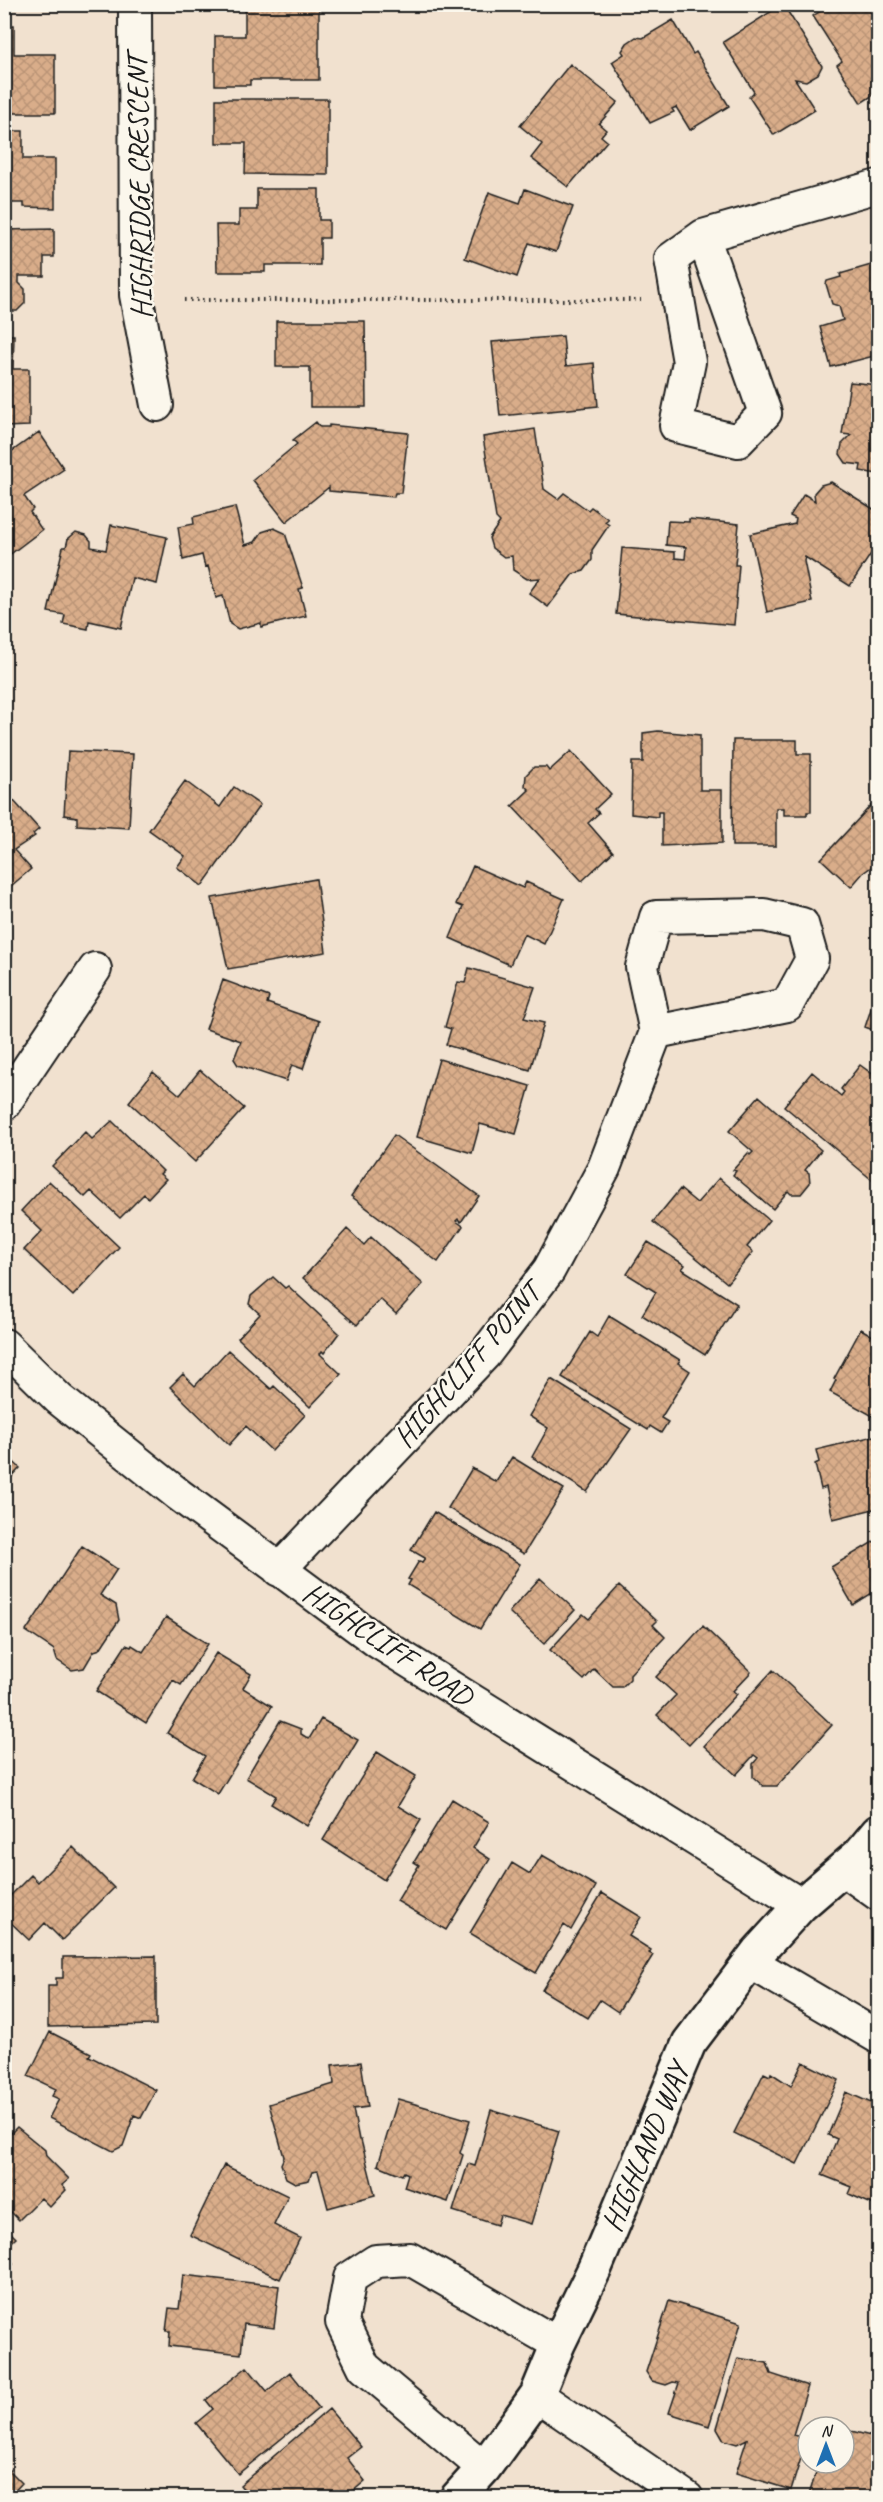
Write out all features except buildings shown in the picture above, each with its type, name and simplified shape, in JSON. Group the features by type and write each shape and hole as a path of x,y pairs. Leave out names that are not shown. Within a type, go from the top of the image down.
{"street":[{"name":"HIGHRIDGE CRESCENT","path":"135,4 136,295 157,405"},
{"path":"703,236 765,412 738,441 676,426 689,362 671,259 703,236 879,186"},
{"path":"764,915 802,924 812,959 787,1005 656,1032 642,967 656,917 764,915"},
{"path":"4,1104 95,969"},
{"name":"HIGHCLIFF POINT","path":"279,1570 484,1355 549,1269 604,1168 656,1032"},
{"name":"HIGHCLIFF ROAD","path":"4,1344 59,1399 179,1495 378,1642 801,1905"},
{"name":"HIGHLAND WAY","path":"457,2498 484,2468 537,2395 558,2344 594,2270 689,2043 750,1962 801,1905 843,1869 879,1832"},
{"path":"843,1869 879,1894"},
{"path":"750,1962 879,2037"},
{"path":"484,2468 364,2367 342,2322 350,2278 376,2260 410,2259 558,2344"},
{"path":"537,2395 687,2498"}],"path":[{"path":"184,300 641,300"}]}
